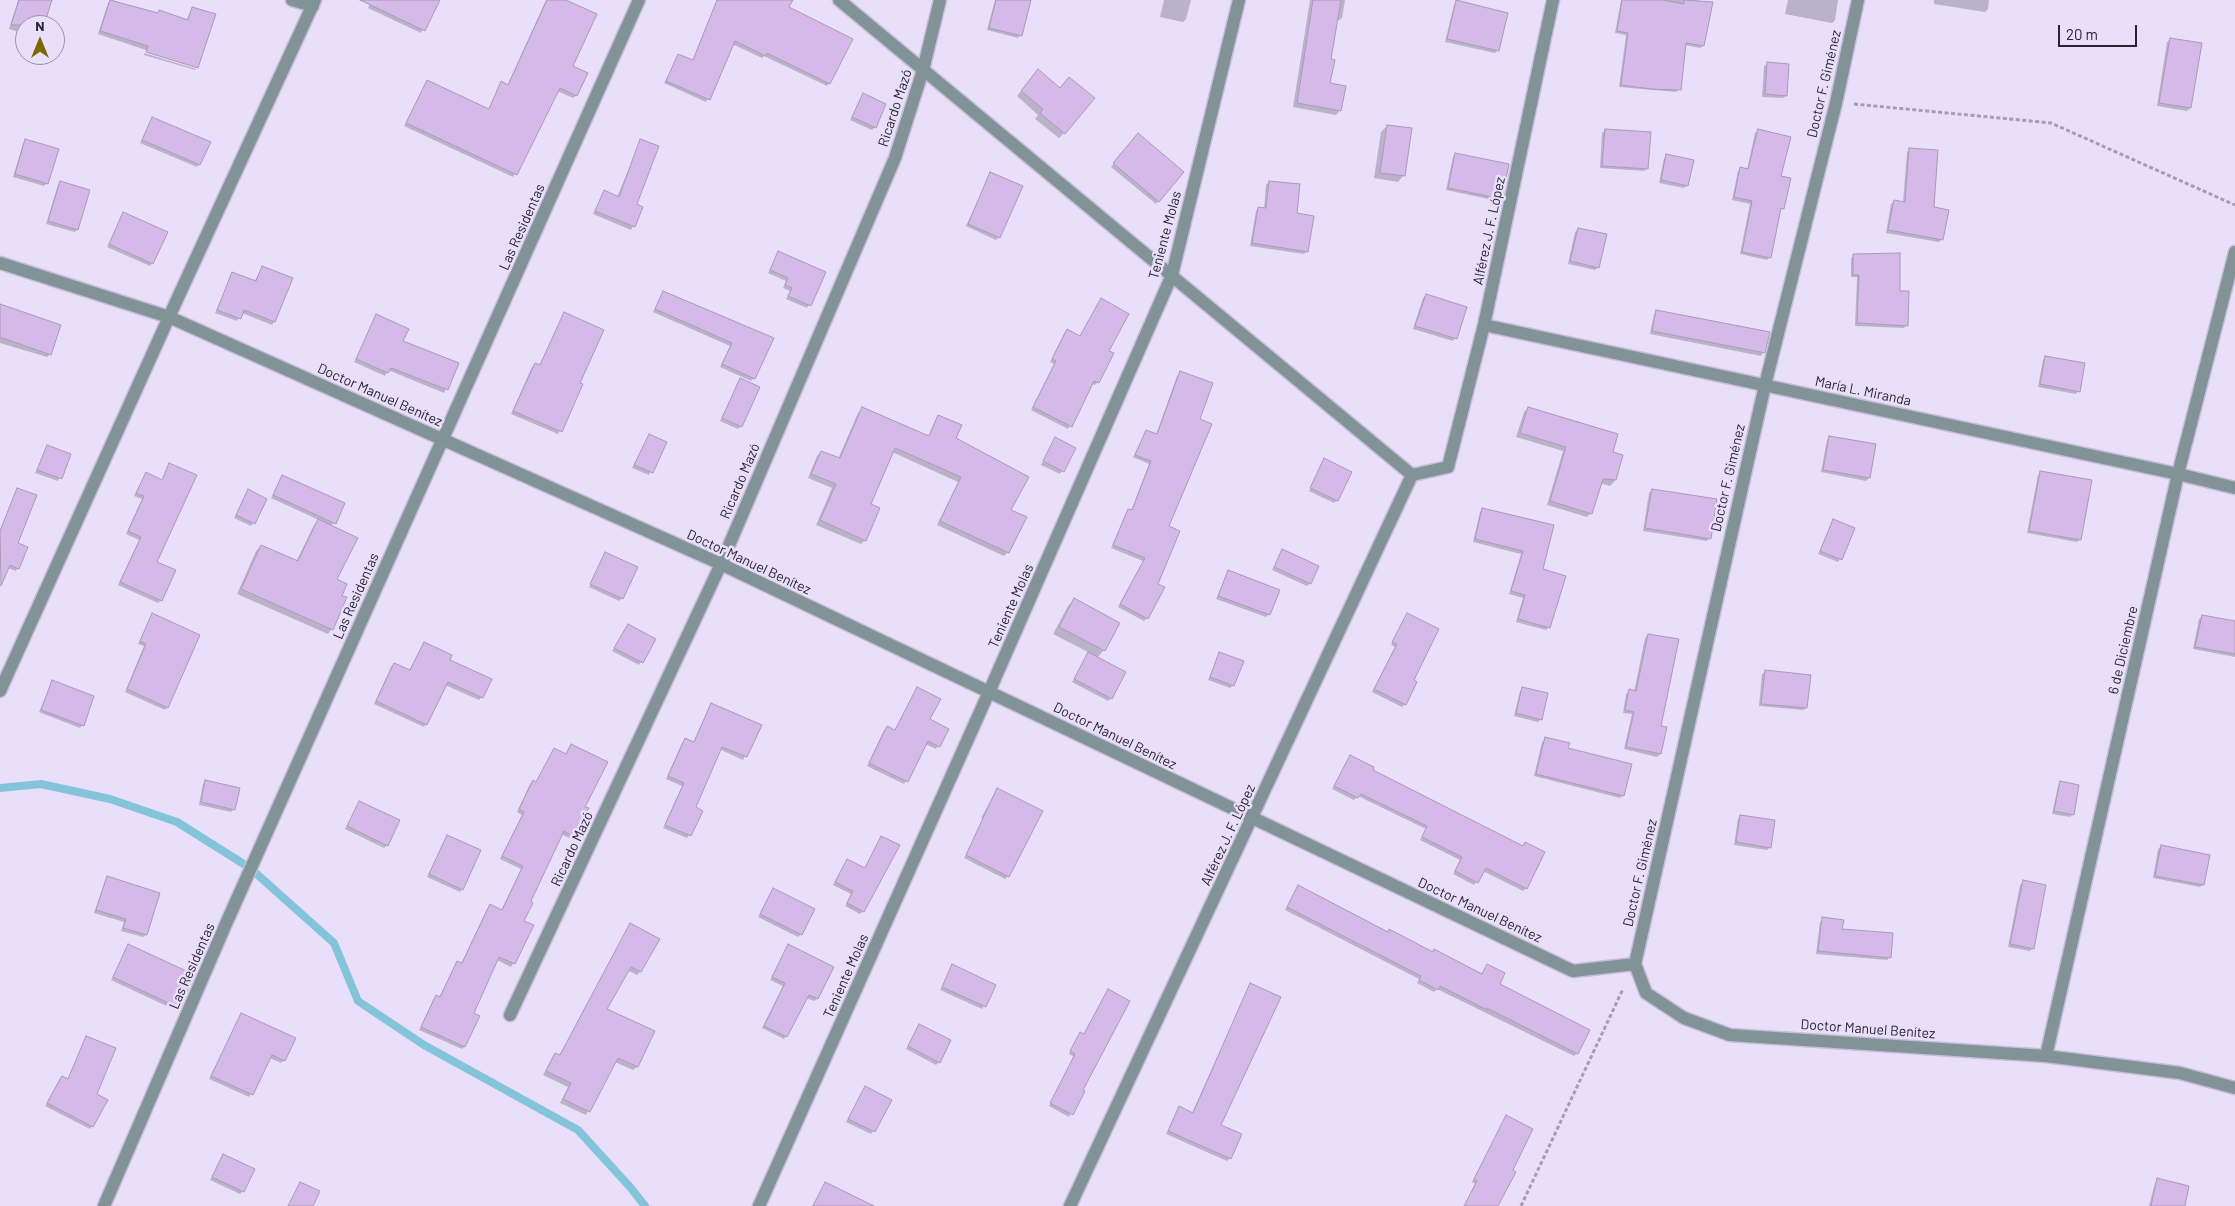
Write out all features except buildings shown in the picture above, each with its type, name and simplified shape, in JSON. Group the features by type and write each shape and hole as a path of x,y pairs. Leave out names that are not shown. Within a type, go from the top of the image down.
{"street":[{"path":"0,691 169,317 314,3 292,0"},
{"name":"Las Residentas","path":"104,1206 225,926 639,0"},
{"path":"839,0 1412,476"},
{"name":"Ricardo Mazó","path":"510,1016 721,564 895,158 924,70 940,0"},
{"name":"Teniente Molas","path":"759,1206 989,692 1172,275 1239,0"},
{"name":"Alférez J. F. López","path":"1070,1206 1412,476 1448,467 1484,325 1553,0"},
{"name":"Doctor F. Giménez","path":"1635,964 1765,385 1836,103 1858,0"},
{"name":"6 de Diciembre","path":"2046,1056 2178,474 2235,252"},
{"name":"Doctor Manuel Benítez","path":"0,263 169,317 721,564 1573,971 1635,964 1646,993 1684,1018 1730,1035 2046,1056 2180,1073 2235,1088"},
{"name":"María L. Miranda","path":"1484,325 2178,474 2235,488"}],"path":[{"path":"1836,103 2052,123 2235,205"},
{"path":"1521,1206 1635,964"}],"waterway":[{"path":"0,788 41,784 110,799 177,822 250,868 334,943 358,1001 424,1045 578,1130 645,1206"}]}
